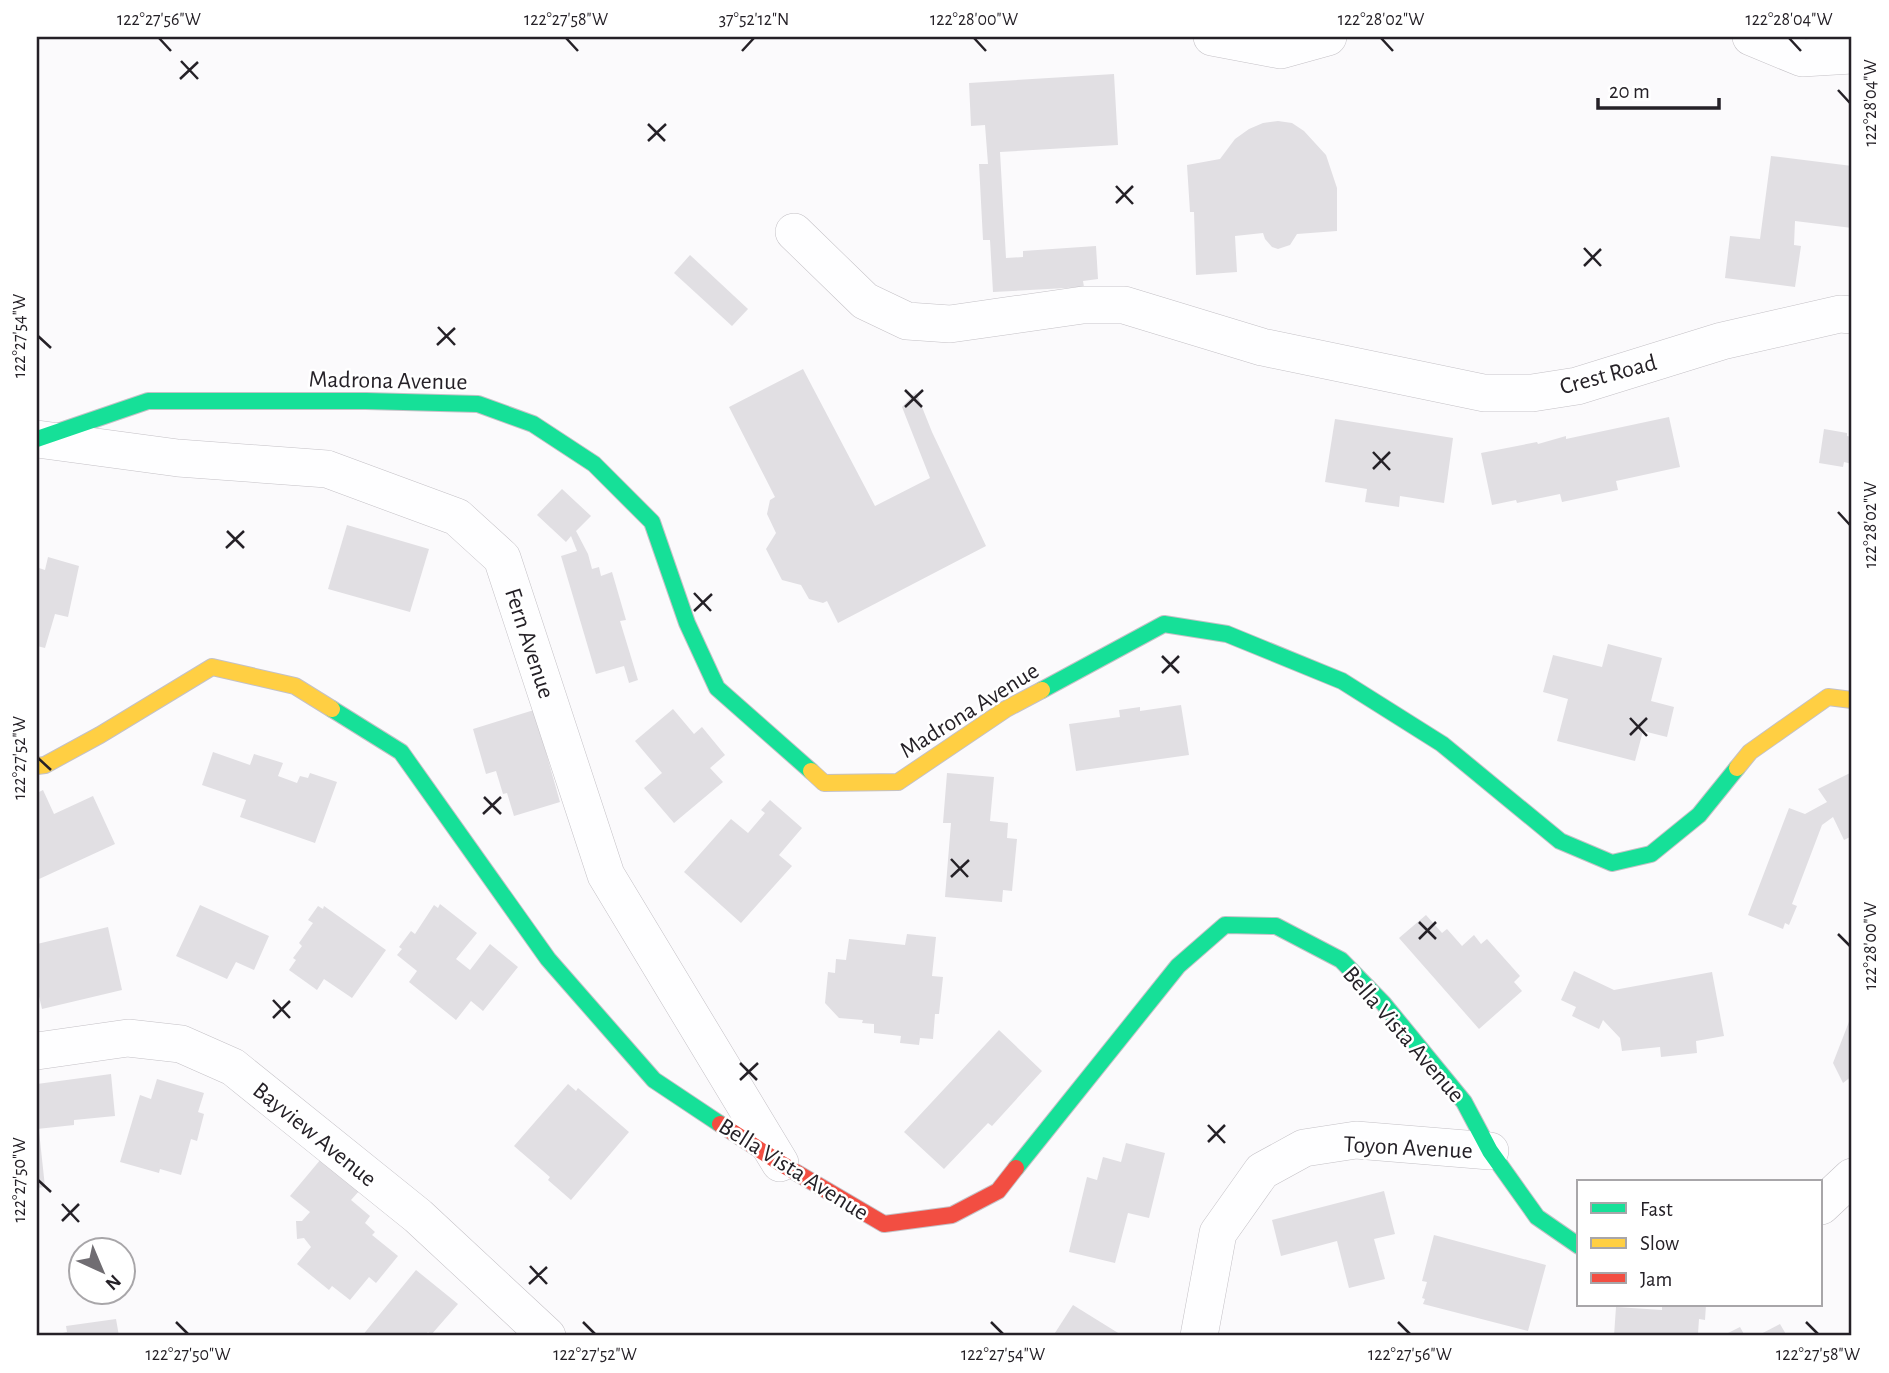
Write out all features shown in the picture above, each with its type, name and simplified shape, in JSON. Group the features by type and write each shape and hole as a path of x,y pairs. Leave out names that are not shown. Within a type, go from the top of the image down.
{"street":[{"path":"1212,37 1281,50 1328,37"},
{"path":"1751,37 1801,58 1852,55"},
{"name":"Crest Road","path":"794,232 864,301 907,321 950,324 1083,305 1125,304 1262,347 1484,393 1531,393 1577,386 1722,341 1840,314 1852,315"},
{"name":"Madrona Avenue","path":"37,439 148,401 478,404 533,424 594,464 652,522 687,623 717,688 824,783 898,782 1006,709 1164,624 1227,634 1342,681 1442,744 1560,841 1612,863 1651,854 1699,815 1750,752 1828,697 1852,700"},
{"name":"Fern Avenue","path":"37,439 178,458 327,468 457,517 502,558 606,875 779,1163"},
{"name":"Bella Vista Avenue","path":"37,766 45,765 100,735 212,667 295,686 401,752 548,959 654,1080 779,1163 884,1224 953,1216 998,1191 1178,966 1225,925 1276,926 1341,960 1383,1003 1464,1102 1489,1151 1537,1217 1577,1245"},
{"name":"Bayview Avenue","path":"37,1051 128,1038 181,1044 233,1067 418,1216 547,1336"},
{"name":"Toyon Avenue","path":"1199,1336 1218,1233 1262,1171 1304,1148 1356,1140 1489,1151"},
{"path":"1822,1205 1852,1177"}],"building":[{"path":"1114,74 1118,145 1000,152 1006,258 1023,257 1023,251 1096,246 1098,279 1083,281 1084,287 993,292 990,240 983,240 979,164 988,164 985,125 971,126 969,83"},
{"path":"1278,121 1292,123 1304,131 1326,155 1337,188 1337,231 1297,234 1290,245 1278,249 1272,247 1263,233 1235,236 1237,272 1196,275 1194,212 1190,212 1187,165 1220,159 1235,139 1249,129"},
{"path":"1771,156 1852,166 1852,228 1795,221 1794,245 1801,246 1795,287 1725,278 1730,236 1760,239"},
{"path":"690,255 748,309 732,326 674,273"},
{"path":"803,369 875,506 930,478 902,407 916,392 986,546 838,623 827,601 823,603 809,599 801,585 782,580 766,549 776,533 767,514 770,500 775,497 729,407"},
{"path":"1669,417 1680,467 1616,481 1618,490 1562,502 1560,494 1492,505 1481,453 1537,442 1538,444 1566,436 1566,439"},
{"path":"1335,419 1453,438 1444,503 1400,496 1399,507 1365,502 1367,489 1325,482"},
{"path":"1824,429 1847,433 1847,436 1852,437 1852,464 1844,462 1843,467 1819,463"},
{"path":"562,489 591,516 576,531 588,554 592,569 599,567 601,576 612,572 626,620 620,621 638,680 629,683 624,666 596,674 561,556 577,551 571,536 566,542 537,515"},
{"path":"347,525 429,549 410,612 328,589"},
{"path":"48,557 79,566 68,617 55,614 45,648 37,646 37,572 39,568 45,570"},
{"path":"1608,644 1662,658 1651,701 1674,707 1667,737 1643,731 1635,761 1557,741 1568,699 1543,692 1553,655 1602,667"},
{"path":"1181,705 1189,755 1076,771 1069,724 1120,717 1119,710 1140,707 1140,711"},
{"path":"673,709 694,734 702,727 725,755 710,768 723,782 674,823 644,788 662,773 635,741"},
{"path":"534,710 560,802 514,816 496,771 486,774 473,729"},
{"path":"213,752 250,765 254,754 283,763 278,776 297,783 300,776 308,778 310,773 337,782 315,843 240,817 246,800 202,785"},
{"path":"1852,772 1852,836 1844,840 1833,817 1822,825 1792,904 1797,906 1789,925 1785,923 1783,929 1748,915 1789,808 1805,814 1827,802 1818,789"},
{"path":"947,773 994,777 990,821 1008,823 1007,838 1017,839 1012,891 1003,890 1002,902 945,897 951,823 943,823"},
{"path":"43,790 54,814 93,796 115,844 37,880 37,793"},
{"path":"770,800 802,828 779,855 792,866 741,923 684,872 731,819 748,833 765,813 761,810"},
{"path":"440,904 477,933 456,959 470,970 490,944 518,967 483,1011 471,1001 456,1020 409,982 417,971 397,955 402,949 399,947 411,931 415,934 434,905 438,908"},
{"path":"200,905 269,936 254,970 236,962 227,979 176,956"},
{"path":"318,906 323,909 324,906 386,950 352,998 324,979 317,990 289,970 296,960 293,958 302,946 299,943 313,923 308,920"},
{"path":"1426,915 1442,933 1447,929 1462,946 1474,935 1481,944 1487,939 1520,976 1514,982 1522,991 1479,1029 1399,938"},
{"path":"108,927 122,990 42,1009 37,988 37,944"},
{"path":"907,934 936,937 932,976 943,977 933,1039 920,1038 919,1045 900,1043 901,1036 874,1033 874,1024 862,1023 863,1020 839,1018 825,1003 828,972 835,973 836,959 846,960 849,939 905,945"},
{"path":"1574,971 1614,990 1712,972 1724,1036 1696,1041 1697,1053 1661,1057 1660,1047 1622,1051 1620,1038 1603,1020 1599,1029 1572,1016 1576,1007 1561,1000"},
{"path":"1852,1014 1852,1076 1843,1083 1833,1063"},
{"path":"999,1030 1042,1071 992,1126 988,1123 944,1169 904,1132"},
{"path":"111,1074 115,1116 74,1120 74,1125 37,1129 37,1084"},
{"path":"157,1079 204,1093 198,1112 204,1114 197,1141 191,1139 181,1175 160,1169 159,1173 120,1162 140,1095 151,1099"},
{"path":"568,1084 576,1091 578,1088 629,1132 571,1200 548,1180 550,1177 514,1146"},
{"path":"37,1131 45,1187 37,1188"},
{"path":"1126,1143 1165,1153 1149,1218 1128,1213 1115,1263 1069,1252 1087,1177 1097,1180 1103,1157 1121,1162"},
{"path":"321,1159 360,1190 351,1200 370,1216 365,1223 375,1232 372,1235 398,1256 376,1283 369,1277 350,1300 332,1286 329,1290 297,1264 311,1247 304,1238 297,1239 296,1221 302,1221 310,1212 290,1196"},
{"path":"1384,1191 1395,1234 1374,1239 1385,1279 1349,1288 1337,1241 1281,1256 1272,1220"},
{"path":"1434,1235 1546,1265 1528,1331 1423,1304 1427,1282 1422,1281"},
{"path":"416,1270 458,1304 431,1335 428,1332 424,1336 362,1336"},
{"path":"1073,1305 1123,1336 1053,1336"},
{"path":"1662,1306 1706,1306 1705,1320 1699,1319 1698,1334 1692,1333 1692,1336 1614,1336 1616,1307 1662,1310"},
{"path":"116,1319 119,1336 50,1336 67,1332 66,1326"},
{"path":"1780,1324 1787,1336 1757,1336"},
{"path":"1740,1327 1745,1336 1722,1336"}],"traffic: fast":[{"path":"37,439 148,401 478,404 533,424 594,464 652,522 687,623 717,688 811,771"},
{"path":"1042,690 1164,624 1227,634 1342,681 1442,744 1560,841 1612,863 1651,854 1699,815 1737,768"},
{"path":"332,709 401,752 548,959 654,1080 720,1124"},
{"path":"1016,1168 1178,966 1225,925 1276,926 1341,960 1383,1003 1464,1102 1490,1151 1537,1217 1577,1245"}],"traffic: slow":[{"path":"37,766 45,765 100,735 212,667 295,686 332,709"},
{"path":"811,771 824,783 898,782 1006,709 1042,690"},
{"path":"1737,768 1750,752 1828,697 1852,700"}],"traffic: jam":[{"path":"720,1124 884,1224 952,1215 998,1191 1016,1168"}]}
